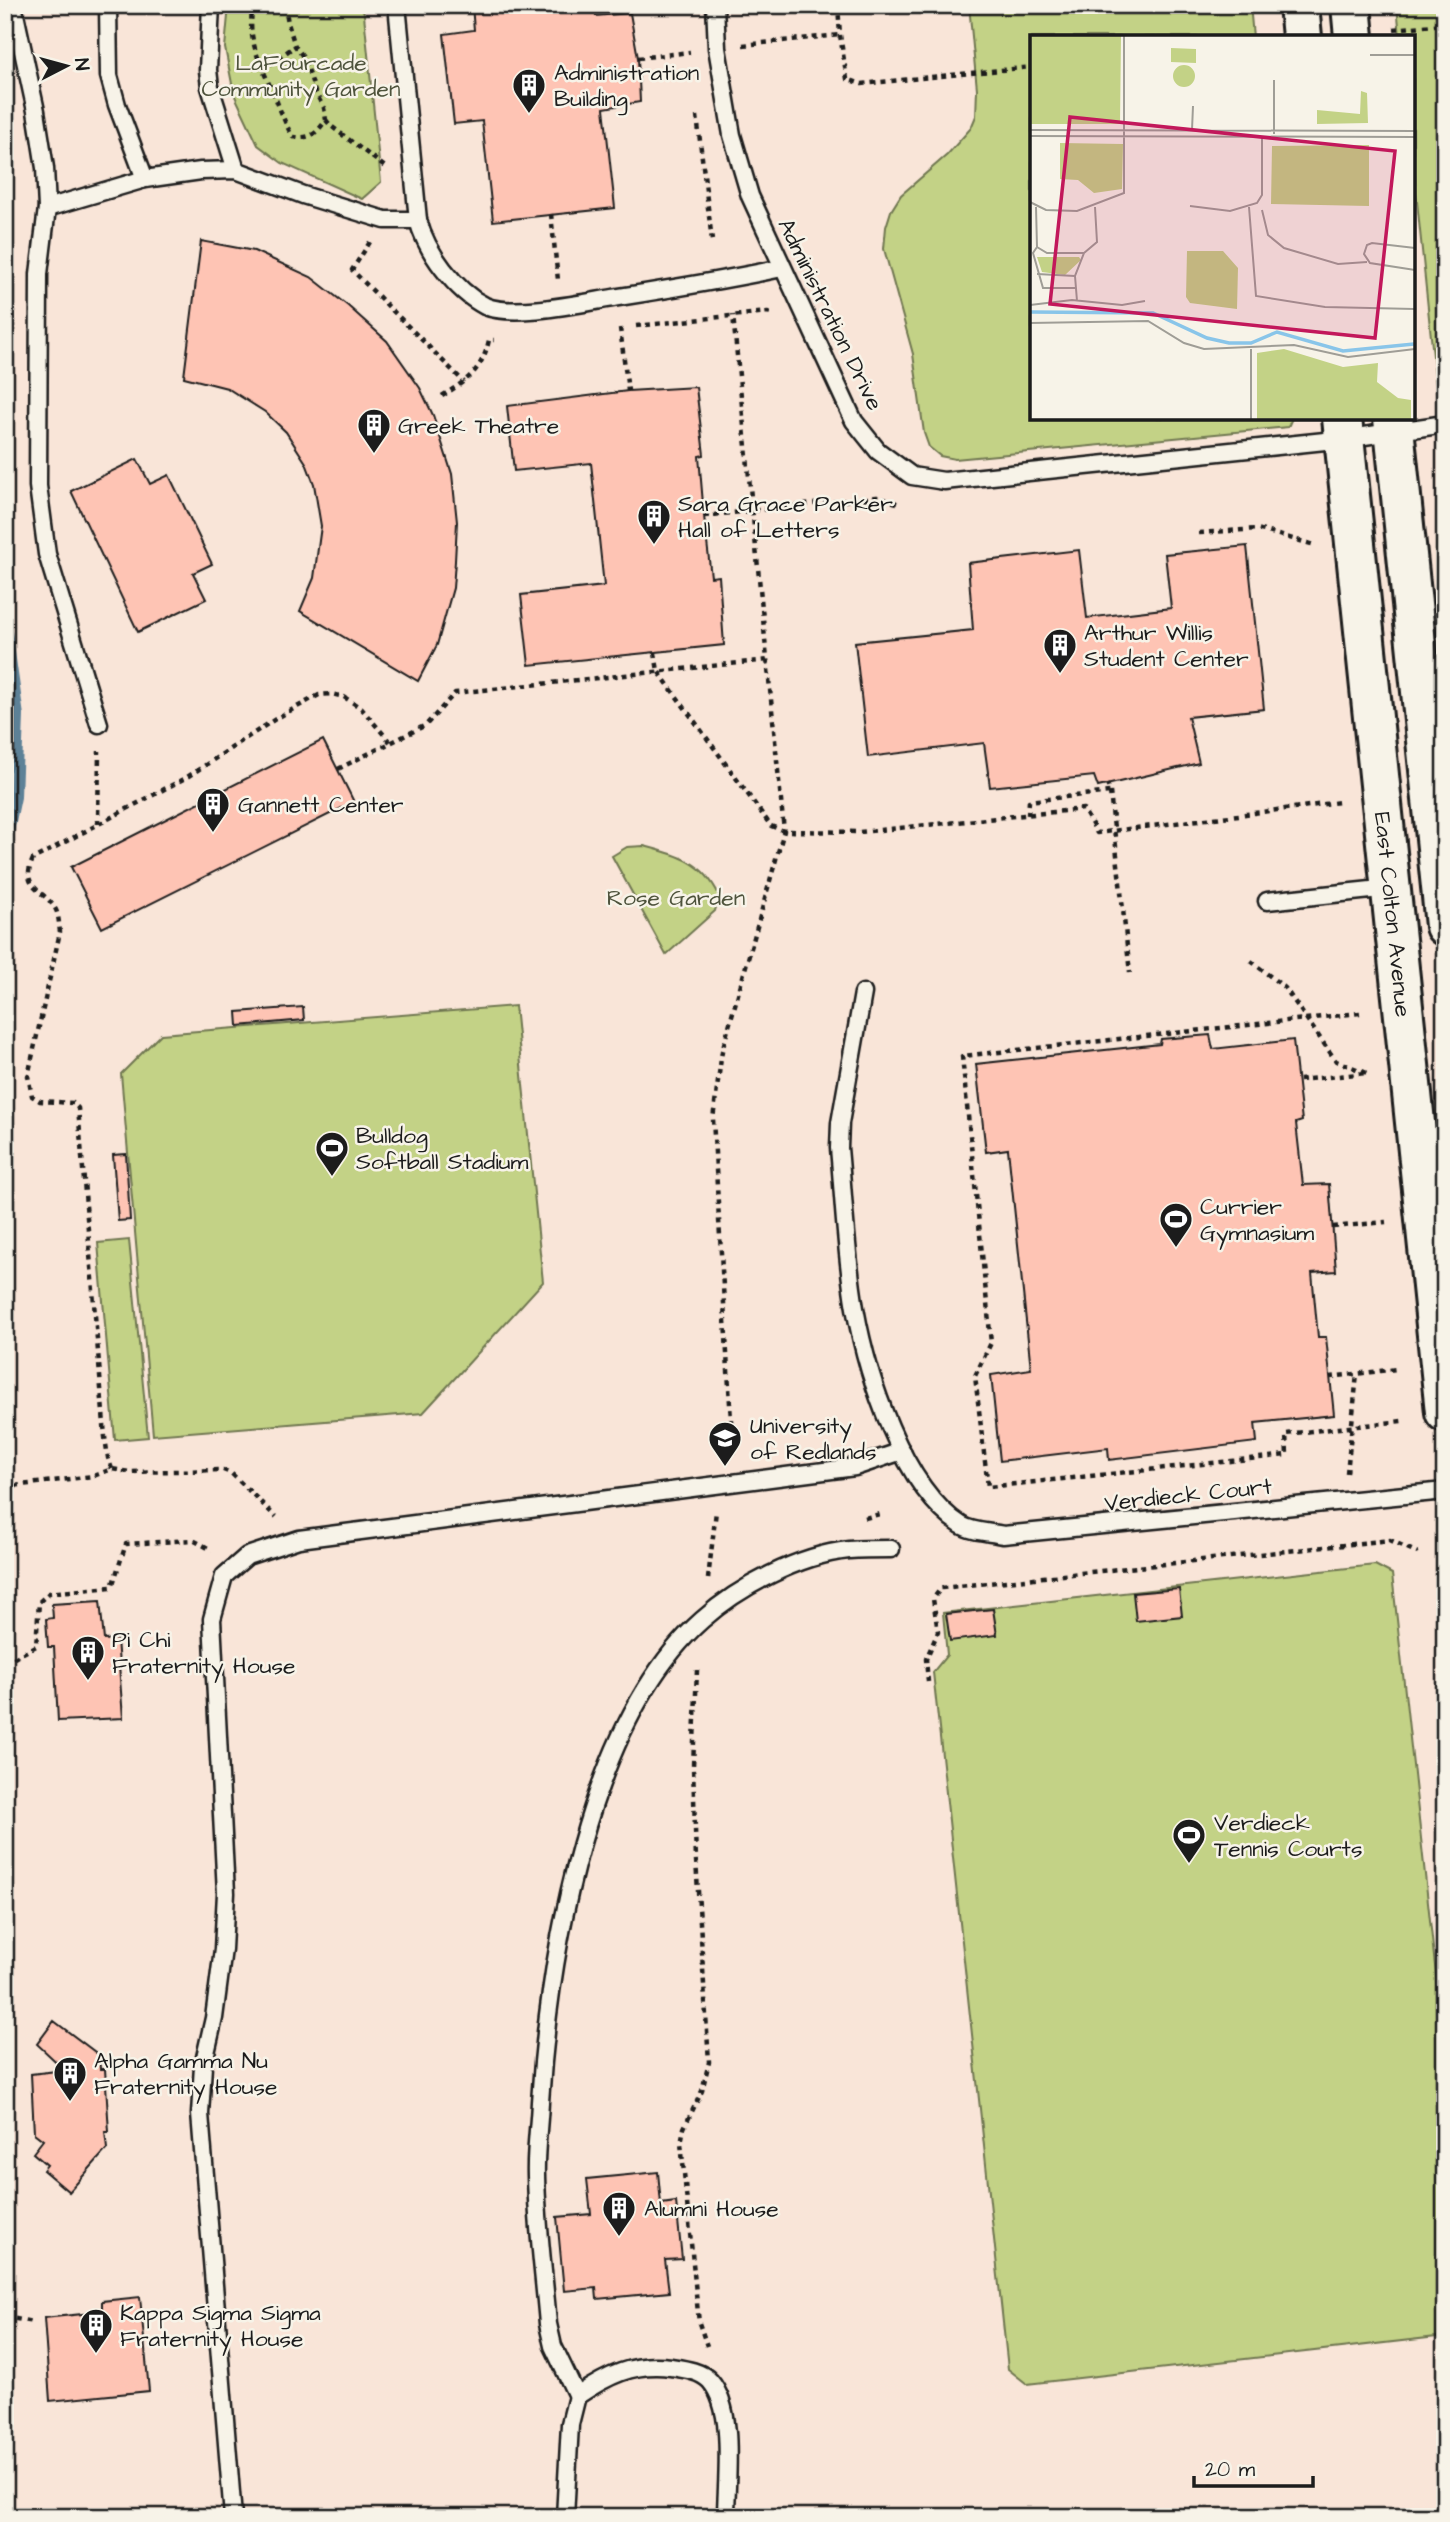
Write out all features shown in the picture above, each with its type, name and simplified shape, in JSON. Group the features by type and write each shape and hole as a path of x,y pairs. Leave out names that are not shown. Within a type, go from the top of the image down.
{"street":[{"path":"1298,5 1302,35"},
{"path":"1351,5 1354,35"},
{"path":"1393,424 1445,926"},
{"name":"East Colton Avenue","path":"1343,428 1445,1412"}],"lane":[{"path":"13,5 36,111 45,168 47,208 38,274 38,486 47,554 99,724"},
{"path":"108,5 109,76 145,180"},
{"path":"211,5 208,70 210,87 236,170"},
{"path":"397,5 418,220 422,237 436,260 465,292 486,306 509,311 561,306 723,281 782,268"},
{"name":"Administration Drive","path":"715,5 717,48 732,135 750,196 854,421 878,451 912,476 944,481 1343,428 1445,424"},
{"path":"47,208 145,180 201,171 236,170 303,195 384,220 418,220"},
{"path":"1267,901 1390,888"},
{"name":"Verdieck Court","path":"863,993 840,1123 839,1148 855,1306 864,1348 902,1451 915,1476 941,1509 964,1527 1003,1535 1445,1491"},
{"path":"233,2517 200,2113 203,2066 214,2018 223,1949 226,1893 212,1619 224,1576 247,1556 299,1539 855,1467 902,1451"},
{"path":"565,2517 570,2424 577,2396 553,2346 548,2324 536,2162 543,2058 553,1969 590,1819 615,1749 642,1696 674,1650 702,1619 775,1572 816,1556 848,1550 891,1549"},
{"path":"577,2396 604,2378 632,2368 661,2366 681,2369 709,2380 721,2399 727,2422 726,2517"}],"path":[{"path":"254,5 253,47 280,115 293,137 307,139 317,134 326,120"},
{"path":"285,5 295,46 305,59 326,120 386,168 391,189 384,220 352,270 464,382"},
{"path":"838,5 847,79 862,84 1030,67"},
{"path":"1394,29 1445,24"},
{"path":"638,58 840,35"},
{"path":"262,70 295,46"},
{"path":"551,214 559,287"},
{"path":"733,316 784,831 722,1051 713,1119 733,1454"},
{"path":"620,328 628,391"},
{"path":"442,396 464,382 480,366 489,340"},
{"path":"704,516 877,497"},
{"path":"1199,533 1257,529 1312,545"},
{"path":"655,653 658,671 771,826 784,831 860,832 1083,809 1097,833 1340,802"},
{"path":"338,769 426,725 455,693 768,660"},
{"path":"113,1469 108,1458 105,1437 78,1108 74,1103 40,1101 32,1096 27,1076 60,932 56,910 30,883 27,871 33,859 187,777 276,718 319,695 332,694 361,708 391,743"},
{"path":"98,824 99,724"},
{"path":"1107,784 1130,973"},
{"path":"1028,815 1029,801 1110,792"},
{"path":"1251,961 1285,988 1336,1061 1367,1073 1299,1080"},
{"path":"1360,1013 962,1056 990,1343 975,1376 988,1487 1287,1455 1286,1434 1402,1421"},
{"path":"1333,1227 1394,1221"},
{"path":"1330,1377 1397,1369"},
{"path":"1344,1501 1357,1374"},
{"path":"5,1487 93,1476 113,1469 129,1472 222,1470 232,1473 299,1539"},
{"path":"708,1587 716,1509"},
{"path":"5,1663 36,1646 39,1602 49,1593 112,1587 126,1544 193,1540 239,1563"},
{"path":"928,1682 926,1659 937,1632 933,1599 941,1588 1390,1540 1418,1553"},
{"path":"697,1661 693,1766 695,1846 709,2062 702,2091 684,2128 681,2143 699,2323 711,2356 709,2380"},
{"path":"5,2317 33,2322"}],"shaded area":[{"name":"University of Redlands","path":"5,5 1445,5 1445,2517 5,2517"}],"green space":[{"name":"LaFourcade Community Garden","path":"229,5 363,5 381,182 362,199 282,163 258,145 234,94 225,48"},
{"path":"969,5 1250,5 1253,35 1030,35 1030,420 1291,420 1288,427 955,459 940,456 929,447 924,433 913,354 884,249 886,227 891,211 901,195 947,155 971,128 976,116 977,89"},
{"path":"1397,5 1445,5 1445,394 1437,395 1415,182 1415,35 1400,35"},
{"name":"Rose Garden","path":"644,846 688,861 705,874 719,895 715,911 666,955 612,856 627,847"},
{"name":"Bulldog Softball Stadium","path":"515,1006 543,1282 423,1413 153,1435 121,1074 161,1034"},
{"path":"129,1240 148,1437 115,1440 98,1243"},
{"name":"Verdieck Tennis Courts","path":"1375,1565 1392,1574 1445,2057 1445,2336 1027,2384 1008,2369 933,1672 947,1655 943,1613"}],"building":[{"name":"Administration Building","path":"472,5 595,5 596,16 630,13 638,58 640,102 604,108 615,208 493,221 482,121 454,124 444,34 474,30"},
{"name":"Greek Theatre","path":"201,241 254,251 311,277 387,341 420,388 433,415 452,474 457,522 453,588 437,645 418,681 300,611 314,578 321,526 314,484 306,463 286,432 265,412 227,388 184,377"},
{"name":"Sara Grace Parker Hall of Letters","path":"696,387 704,455 699,456 704,516 711,577 719,576 724,645 529,665 521,595 604,586 591,463 514,471 507,406 628,391"},
{"path":"137,459 150,484 169,475 212,564 193,573 206,599 138,632 71,491"},
{"name":"Arthur Willis Student Center","path":"1247,546 1264,709 1188,717 1199,763 1098,787 1094,776 990,787 984,743 868,757 855,642 973,630 968,563 1079,550 1087,618 1171,608 1165,554"},
{"name":"Gannett Center","path":"323,740 354,802 102,928 71,867"},
{"path":"303,1007 304,1020 238,1026 237,1012"},
{"name":"Currier Gymnasium","path":"1210,1035 1213,1049 1293,1040 1302,1121 1296,1123 1303,1185 1329,1184 1336,1271 1312,1273 1318,1337 1326,1337 1334,1415 1255,1423 1257,1442 1109,1460 1108,1448 1000,1461 991,1375 1031,1369 1008,1149 986,1152 976,1064 1160,1044 1161,1039"},
{"path":"126,1154 130,1220 118,1221 113,1155"},
{"path":"1179,1589 1182,1616 1136,1621 1133,1593"},
{"name":"Pi Chi Fraternity House","path":"100,1601 104,1640 117,1639 123,1718 58,1721 54,1647 48,1647 46,1619 53,1618 52,1604"},
{"path":"993,1609 997,1635 950,1641 946,1614"},
{"name":"Alpha Gamma Nu Fraternity House","path":"54,2021 99,2055 100,2069 105,2069 109,2132 105,2132 107,2149 69,2192 43,2170 47,2165 33,2153 43,2140 34,2133 31,2074 65,2070 37,2044"},
{"name":"Alumni House","path":"658,2172 661,2204 676,2202 682,2259 665,2260 669,2292 597,2299 596,2288 564,2291 557,2217 591,2214 587,2179"},
{"name":"Kappa Sigma Sigma Fraternity House","path":"140,2297 149,2391 50,2401 44,2318 102,2312 102,2301"}],"waterway":[{"path":"5,624 18,716 15,797 5,845"}],"place":[{"name":"Administration Building","path":"529,115"},
{"name":"Greek Theatre","path":"374,455"},
{"name":"Sara Grace Parker Hall of Letters","path":"654,546"},
{"name":"Arthur Willis Student Center","path":"1060,675"},
{"name":"Gannett Center","path":"213,834"},
{"name":"Bulldog Softball Stadium","path":"332,1178"},
{"name":"Currier Gymnasium","path":"1176,1249"},
{"name":"University of Redlands","path":"725,1468"},
{"name":"Pi Chi Fraternity House","path":"88,1682"},
{"name":"Verdieck Tennis Courts","path":"1189,1865"},
{"name":"Alpha Gamma Nu Fraternity House","path":"70,2103"},
{"name":"Alumni House","path":"619,2238"},
{"name":"Kappa Sigma Sigma Fraternity House","path":"96,2355"}]}
